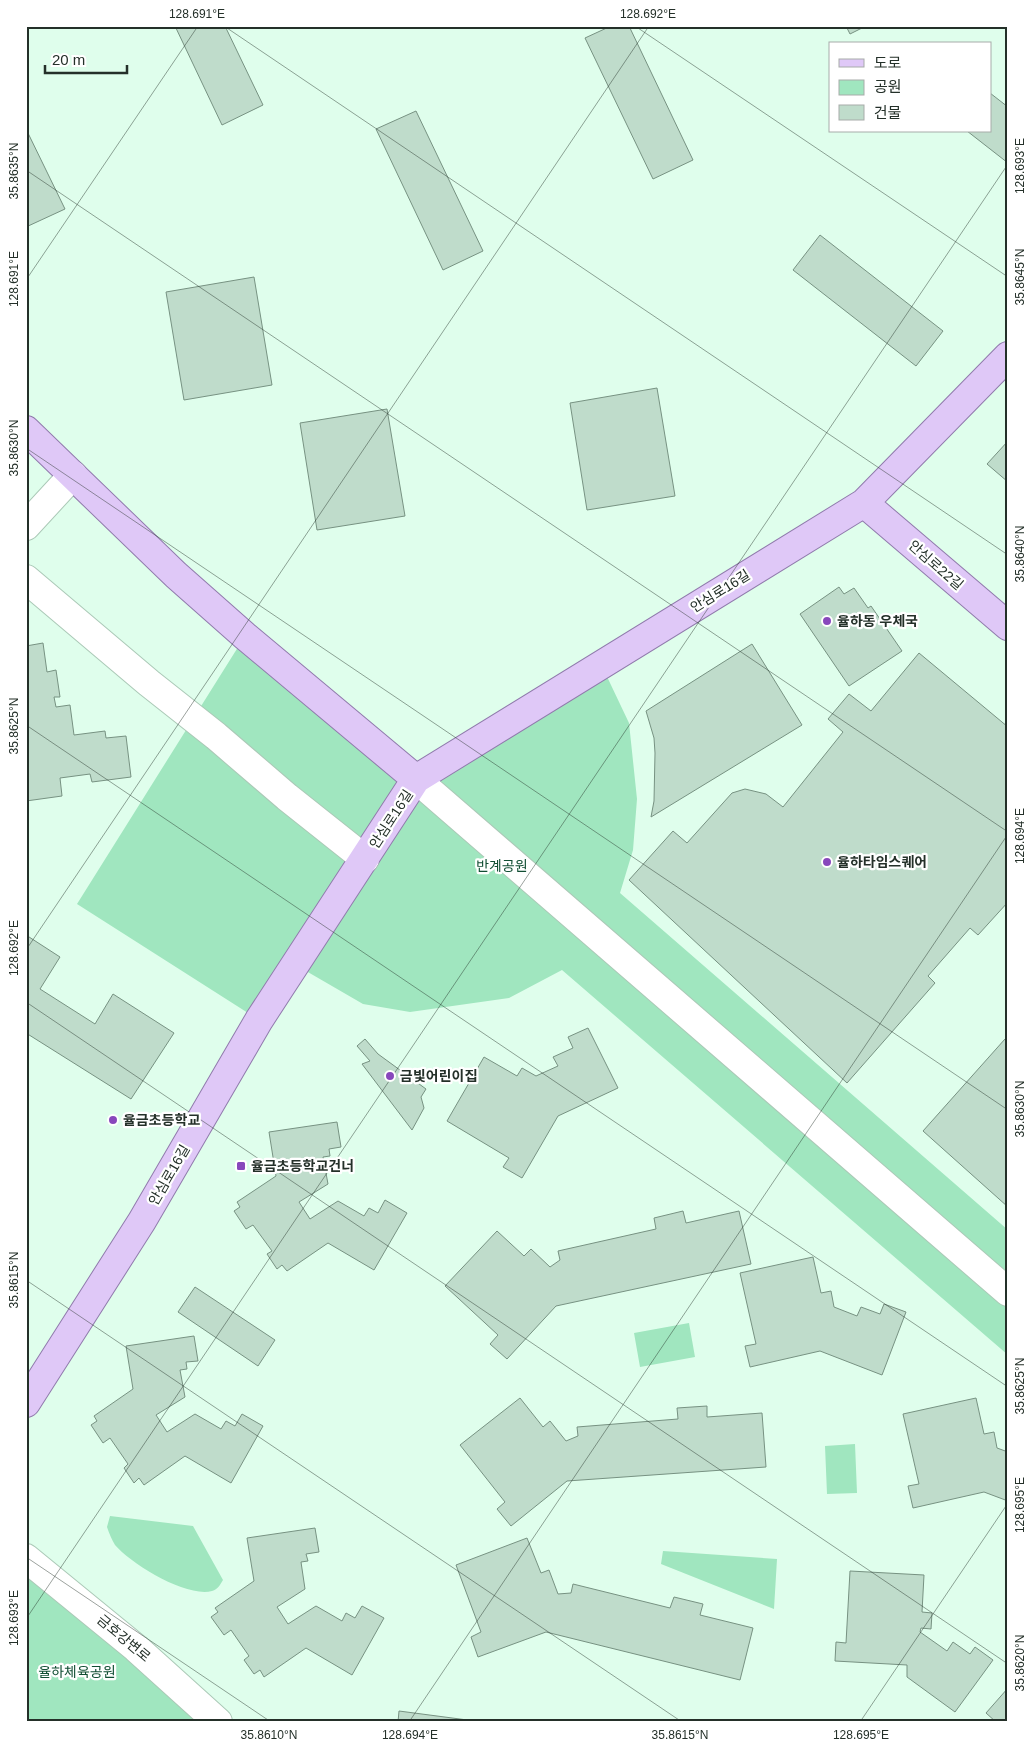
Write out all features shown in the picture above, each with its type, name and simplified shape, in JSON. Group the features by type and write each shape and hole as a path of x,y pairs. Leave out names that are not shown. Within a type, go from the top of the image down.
{"main road":[{"name":"안심로16길","path":"26,1403 142,1221 294,963 365,859 416,779 864,503 1008,356"},
{"path":"26,430 190,587 245,636 416,779"},
{"name":"안심로22길","path":"864,503 1008,626"}],"street":[{"path":"26,526 73,475"},
{"path":"26,579 149,684 216,736 287,797 365,859"},
{"path":"416,779 1008,1292"},
{"name":"금호강변로","path":"26,1558 136,1648 218,1722"}],"green space":[{"name":"반계공원","path":"245,636 416,779 601,664 629,723 637,799 633,850 620,893 1008,1230 1008,1355 562,970 509,998 410,1012 363,1004 294,964 259,1020 77,904"},
{"path":"689,1323 695,1357 640,1367 634,1333"},
{"path":"855,1444 857,1493 827,1494 825,1446"},
{"path":"110,1516 193,1526 223,1580 219,1587 212,1591 201,1592 175,1585 146,1570 115,1545 107,1527"},
{"path":"663,1551 777,1559 774,1609 661,1564"},
{"name":"율하체육공원","path":"26,1562 208,1722 26,1722"}],"building":[{"path":"175,26 225,26 263,105 222,125"},
{"path":"611,26 629,26 693,160 653,179 585,38"},
{"path":"846,26 866,26 850,34"},
{"path":"992,95 1008,107 1008,163 968,132 992,132"},
{"path":"416,111 483,251 443,270 376,129"},
{"path":"26,129 65,209 26,227"},
{"path":"820,235 943,331 916,366 793,270"},
{"path":"254,277 272,385 184,400 166,292"},
{"path":"657,388 675,496 587,510 570,403"},
{"path":"387,409 405,516 317,530 300,423"},
{"path":"1008,441 1008,482 987,464"},
{"path":"839,587 844,594 854,588 868,608 871,606 902,651 849,686 800,614"},
{"path":"43,643 47,672 56,670 60,697 54,697 56,707 70,705 74,735 105,731 106,738 126,736 131,777 92,782 90,774 60,778 62,796 26,801 26,646"},
{"path":"752,644 802,725 651,817 654,801 655,753 654,738 646,711"},
{"name":"율하타임스퀘어","path":"919,653 1008,727 1008,902 978,935 970,928 928,976 935,983 847,1083 629,880 673,831 687,843 732,793 745,789 766,794 783,807 843,732 828,719 849,694 871,711"},
{"path":"26,935 60,957 40,989 95,1024 113,994 174,1033 131,1099 26,1033"},
{"path":"588,1028 618,1088 558,1116 522,1178 503,1167 509,1158 447,1121 484,1057 517,1076 522,1068 536,1076 558,1066 553,1057 573,1048 568,1037"},
{"name":"금빛어린이집","path":"365,1039 378,1054 426,1089 421,1097 424,1108 412,1130 362,1064 370,1061 357,1046"},
{"path":"1005,1039 1008,1041 1008,1207 923,1131"},
{"path":"337,1122 341,1147 329,1149 330,1156 323,1157 328,1184 299,1202 310,1219 338,1201 364,1216 369,1208 378,1213 385,1200 407,1213 374,1270 328,1243 287,1271 282,1265 277,1269 267,1254 272,1251 253,1225 246,1229 234,1211 240,1207 237,1202 276,1176 269,1132"},
{"path":"683,1211 686,1223 739,1211 751,1264 556,1306 507,1359 490,1344 498,1335 445,1286 497,1231 524,1256 531,1249 550,1267 560,1260 558,1251 656,1229 654,1218"},
{"path":"813,1257 821,1293 831,1291 834,1307 857,1316 861,1307 880,1314 884,1304 906,1312 882,1375 820,1351 750,1367 745,1346 756,1344 740,1273"},
{"path":"195,1287 275,1340 258,1366 178,1312"},
{"path":"194,1336 198,1361 186,1362 187,1369 180,1370 185,1397 156,1415 167,1432 195,1414 221,1429 226,1421 235,1426 242,1414 263,1426 231,1483 185,1456 144,1485 139,1478 134,1483 124,1468 128,1464 110,1438 103,1443 91,1425 97,1421 94,1416 133,1389 126,1346"},
{"path":"520,1398 543,1427 550,1421 566,1441 578,1436 577,1427 678,1419 677,1408 707,1406 707,1417 762,1413 766,1467 567,1481 511,1526 497,1509 505,1502 460,1445"},
{"path":"976,1398 984,1434 994,1432 997,1448 1008,1452 1008,1501 984,1492 913,1508 908,1486 919,1484 903,1414"},
{"path":"315,1528 319,1552 306,1554 308,1561 301,1562 305,1589 277,1607 288,1624 316,1606 342,1621 346,1613 355,1618 362,1606 384,1618 352,1675 306,1648 264,1677 260,1670 254,1674 244,1660 249,1656 231,1630 224,1635 211,1617 218,1612 215,1608 254,1581 247,1538"},
{"path":"527,1538 541,1573 549,1570 558,1594 571,1593 573,1584 670,1608 674,1597 703,1604 700,1615 753,1628 740,1680 546,1632 478,1657 471,1637 481,1632 456,1565"},
{"path":"850,1571 924,1575 922,1612 932,1613 931,1629 921,1628 920,1632 947,1651 953,1642 970,1654 975,1647 993,1660 955,1712 907,1677 907,1665 835,1661 836,1642 846,1643"},
{"path":"1008,1688 1008,1722 996,1722 986,1713"},
{"path":"399,1711 475,1721 475,1722 398,1722"}],"place":[{"name":"율하동 우체국","path":"827,621"},
{"name":"율하타임스퀘어","path":"827,862"},
{"name":"금빛어린이집","path":"390,1076"},
{"name":"율금초등학교","path":"113,1120"},
{"name":"율금초등학교건너","path":"241,1166"}]}
